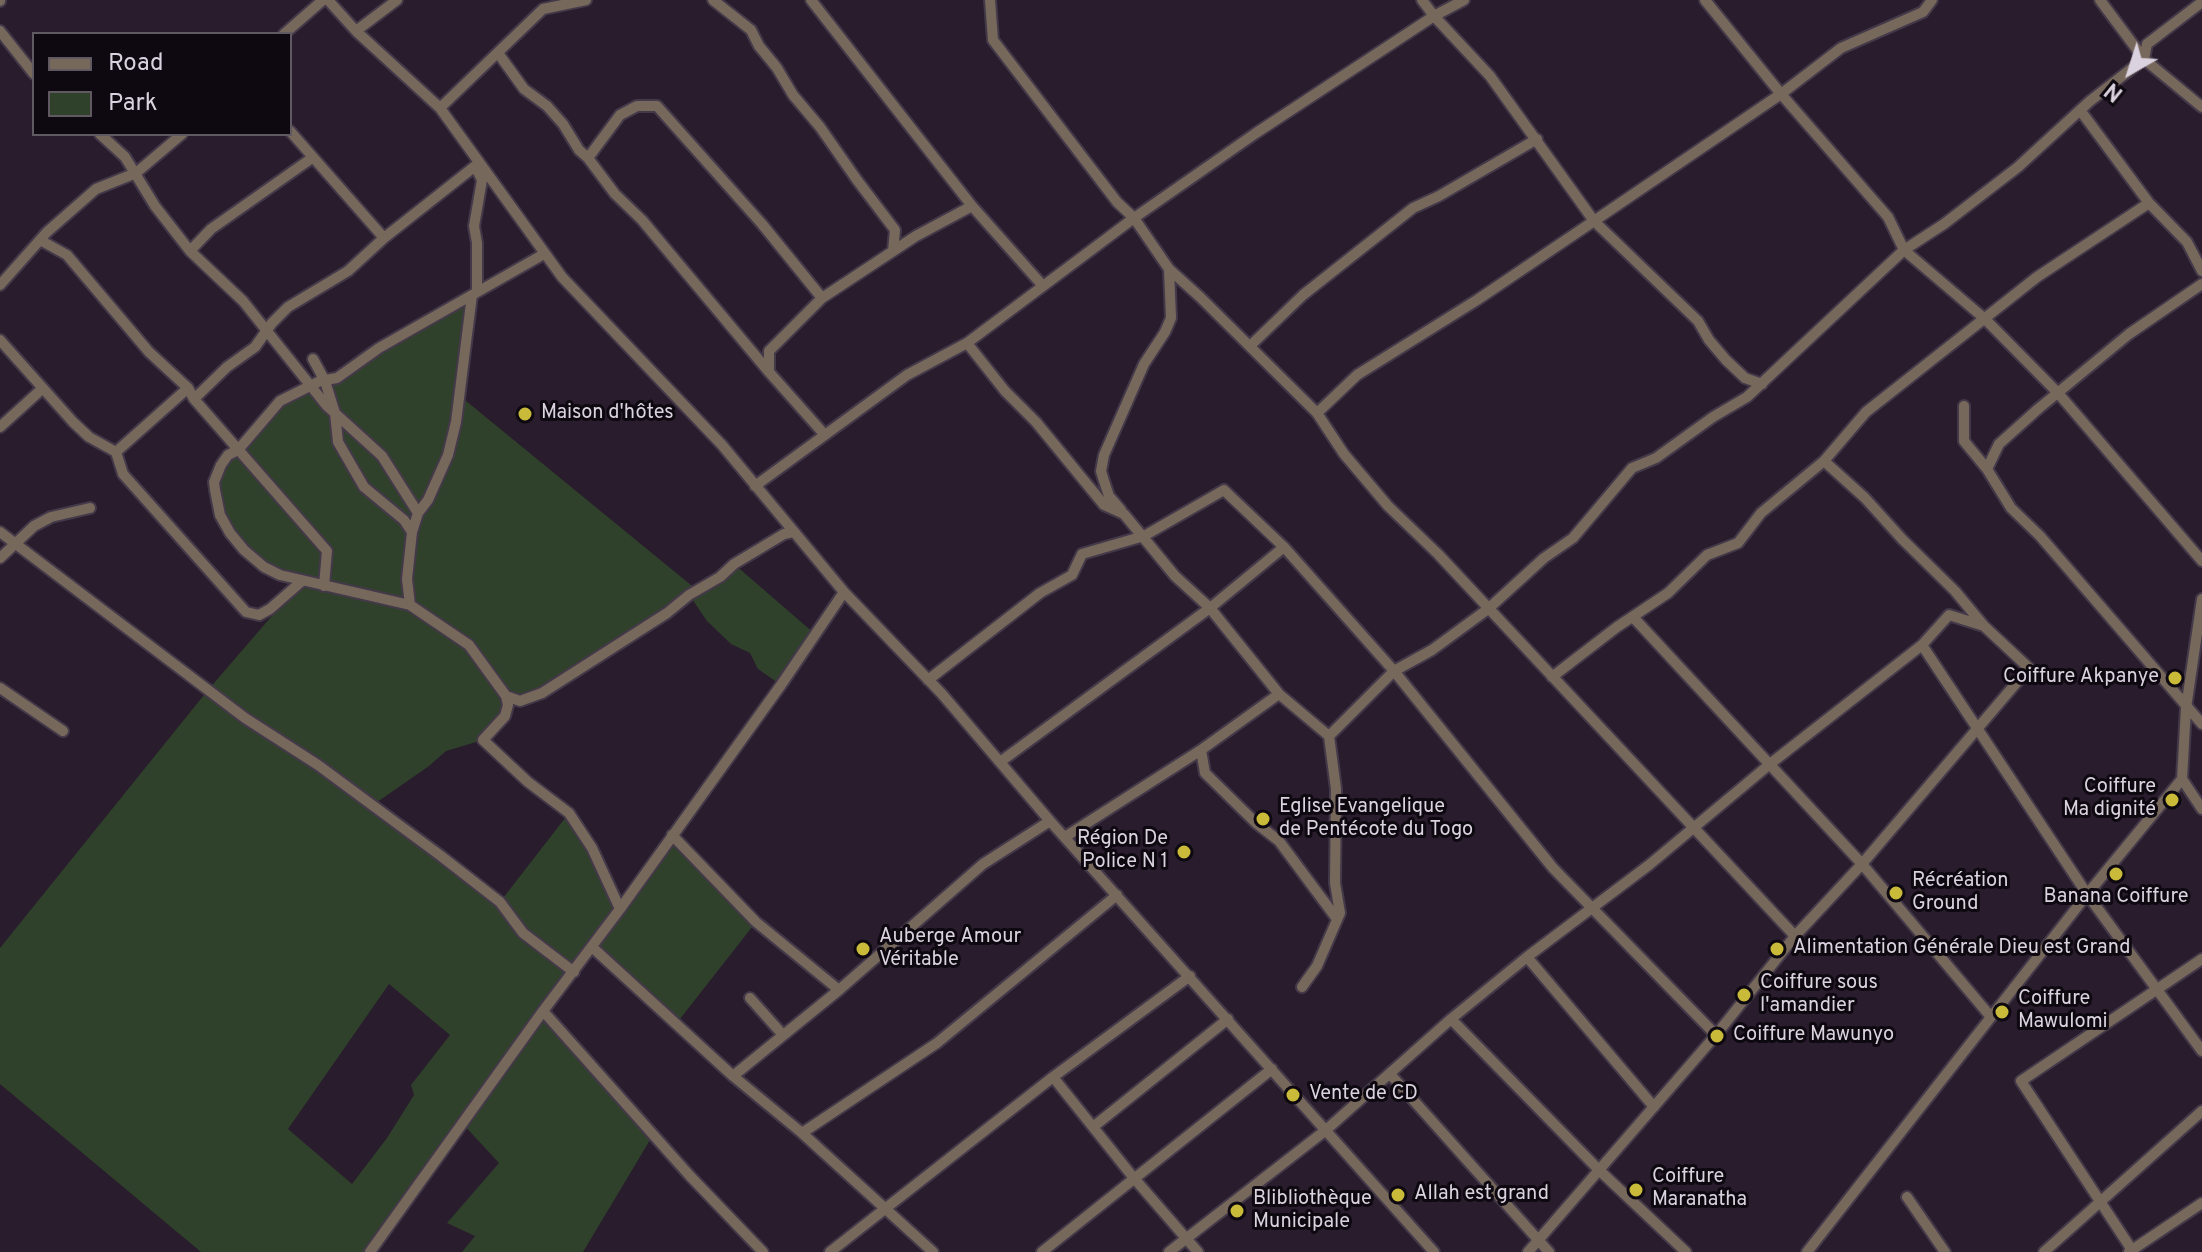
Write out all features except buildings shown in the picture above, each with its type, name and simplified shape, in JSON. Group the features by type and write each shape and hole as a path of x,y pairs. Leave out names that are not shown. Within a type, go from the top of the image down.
{"street":[{"path":"286,32 326,0 440,108 544,254 722,445 844,592 928,680 1434,1252"},
{"path":"356,31 397,0"},
{"path":"440,108 498,53 540,4 586,0"},
{"path":"713,0 751,30 793,95 895,230 893,251"},
{"path":"811,0 972,206 1043,286"},
{"path":"990,0 993,40 1117,202 1134,218 1169,269 1317,413 1344,454 1388,506 1438,554 1795,936"},
{"path":"1422,0 1490,76 1594,221 1698,321 1726,360 1745,378 1762,384"},
{"path":"755,486 907,375 967,343 1134,218 1268,125 1434,16 1464,0"},
{"path":"1317,413 1357,375 1477,300 1594,221 1781,94 1841,48 1923,12 1932,0"},
{"path":"2100,0 2144,59 2202,107"},
{"path":"1329,736 1394,671 1432,650 1488,609 1544,558 1573,538 1632,468 1679,444 1713,417 1747,397 1904,250 1944,224 2018,167 2080,110 2144,59 2147,44 2202,2 2196,0"},
{"path":"1709,2 1781,94 1888,217 1904,250 1985,319 2058,393 2202,561"},
{"path":"0,31 32,71"},
{"path":"498,53 524,89 547,106 563,124 579,150 615,194 642,220 824,434"},
{"path":"588,158 620,115 637,106 657,106 762,224 822,298"},
{"path":"2080,110 2149,203 2187,242 2202,271"},
{"path":"292,133 384,238"},
{"path":"102,136 125,157 155,206 190,251 223,279 335,413 382,456 418,513"},
{"path":"0,285 40,240 96,189 136,173 180,136"},
{"path":"1250,346 1303,295 1413,208 1537,139"},
{"path":"190,251 211,229 312,158"},
{"path":"116,452 255,347 288,307 348,271 384,238 477,164"},
{"path":"410,605 407,579 412,532 418,513 428,500 448,455 456,422 474,294 477,243 474,226 482,180 477,164"},
{"path":"1552,677 1668,593 1707,555 1738,543 1761,513 1824,461 1866,412 2037,277 2149,203"},
{"path":"769,372 769,351 822,298 893,251 972,206"},
{"path":"40,240 67,255 149,352 191,394 327,551 324,586"},
{"path":"544,254 379,348 337,378 280,401 238,450 228,455 214,482 220,515 244,550 264,567 302,581 410,605 469,645 506,696 508,705 505,716 483,740 528,782 569,813 592,848 620,909"},
{"path":"1169,269 1171,318 1144,364 1104,455 1101,471 1109,496 1175,576 1210,608 1279,694 1329,736 1336,789 1335,883 1340,913 1317,966 1302,987"},
{"path":"1987,469 1999,444 2058,393 2129,334 2202,284"},
{"path":"0,340 89,437 116,452 123,474 246,612 259,615 270,609 302,581"},
{"path":"967,343 1104,505 1124,514"},
{"path":"313,359 325,381 335,413 338,442 364,487 404,520 412,532"},
{"path":"0,427 43,388"},
{"path":"1964,406 1964,441 1987,469 2011,508 2040,536 2202,724"},
{"path":"1528,1252 1716,1035 1795,936 1862,864 2029,668 1984,626 1955,591 1865,498 1824,461"},
{"path":"928,680 1040,593 1072,575 1082,554 1144,536 1224,490 1284,547 1394,671 1553,868 1716,1035"},
{"path":"0,558 34,526 51,517 90,508"},
{"path":"0,532 245,718 318,765 441,856 500,902 523,933 574,972"},
{"path":"506,696 520,701 542,693 667,613 734,564 784,534 793,532"},
{"path":"1000,762 1210,608 1284,547"},
{"path":"370,1252 781,685 844,592"},
{"path":"1807,1252 2087,894 2182,779 2186,708 2202,599"},
{"path":"1169,1252 1326,1130 1451,1019 1527,957 1922,645 1949,615 1984,626"},
{"path":"1633,617 1862,864 1991,1017"},
{"path":"1922,645 2087,894 2202,1051"},
{"path":"0,688 63,731"},
{"path":"1065,837 1201,750 1279,694"},
{"path":"1201,750 1205,773 1279,841 1337,919"},
{"path":"2182,779 2202,809"},
{"path":"733,1076 839,990 983,864 1050,821"},
{"path":"672,835 756,922 839,990"},
{"path":"802,1133 937,1043 1117,895"},
{"path":"592,947 933,1252"},
{"path":"1527,957 1654,1107"},
{"path":"2202,959 2021,1081 2130,1251 2202,1203"},
{"path":"830,1252 1053,1077 1190,976"},
{"path":"750,998 783,1035"},
{"path":"543,1011 690,1176 763,1252"},
{"path":"1093,1127 1228,1019"},
{"path":"1451,1019 1599,1170 1686,1252"},
{"path":"1042,1252 1272,1069"},
{"path":"1390,1074 1549,1252"},
{"path":"1053,1077 1198,1252"},
{"path":"2044,1252 2202,1111"},
{"path":"1907,1197 1945,1252"}],"green space":[{"path":"472,295 460,396 697,590 734,564 815,634 781,685 758,669 750,653 731,644 707,621 690,596 520,701 506,696 505,716 483,740 446,751 373,805 500,902 569,813 620,908 672,835 756,922 676,1024 592,948 545,1012 653,1135 583,1252 462,1252 475,1236 447,1223 499,1163 462,1123 367,1252 201,1252 0,1084 0,948 208,690 302,581 269,569 230,533 215,490 221,465 280,401 337,378","holes":["389,984 450,1035 411,1085 414,1095 387,1138 352,1184 288,1129"]}],"place":[{"name":"Maison d'hôtes","path":"525,414"},
{"name":"Coiffure Akpanye","path":"2175,678"},
{"name":"Coiffure Ma dignité","path":"2172,800"},
{"name":"Eglise Evangelique de Pentécote du Togo","path":"1263,819"},
{"name":"Région De Police N 1","path":"1184,852"},
{"name":"Banana Coiffure","path":"2116,874"},
{"name":"Récréation Ground","path":"1896,893"},
{"name":"Auberge Amour Véritable","path":"863,949"},
{"name":"Alimentation Générale Dieu est Grand","path":"1777,949"},
{"name":"Coiffure sous l'amandier","path":"1744,995"},
{"name":"Coiffure Mawulomi","path":"2002,1012"},
{"name":"Coiffure Mawunyo","path":"1717,1036"},
{"name":"Vente de CD","path":"1293,1095"},
{"name":"Coiffure Maranatha","path":"1636,1190"},
{"name":"Allah est grand","path":"1398,1195"},
{"name":"Blibliothèque Municipale","path":"1237,1211"}]}
